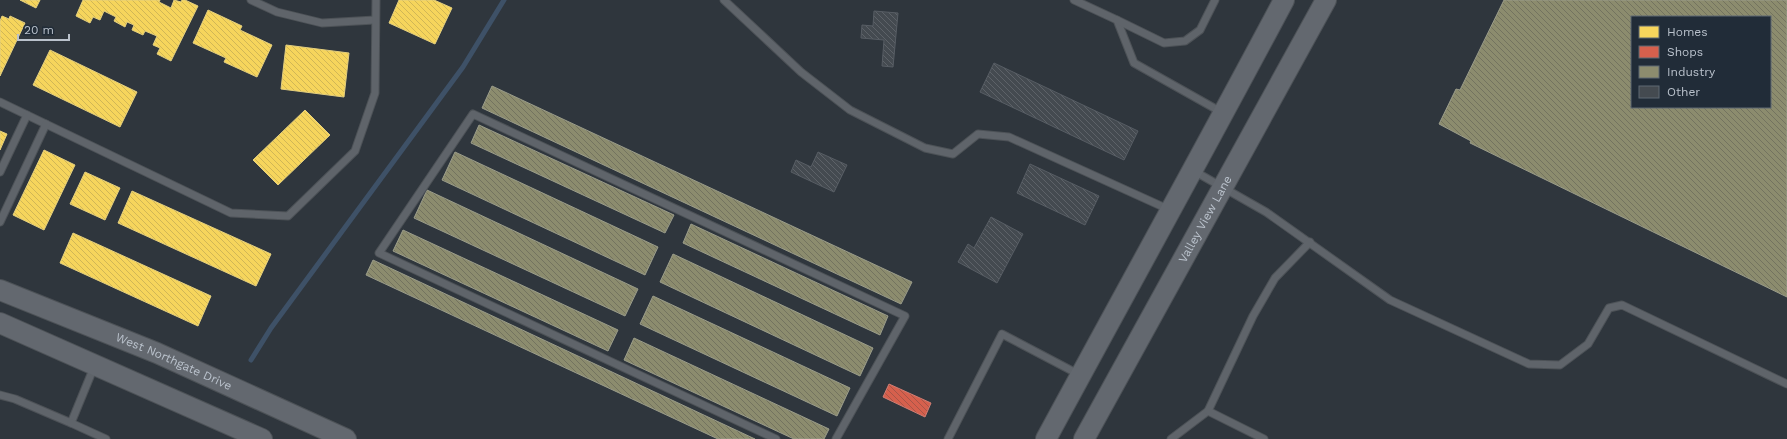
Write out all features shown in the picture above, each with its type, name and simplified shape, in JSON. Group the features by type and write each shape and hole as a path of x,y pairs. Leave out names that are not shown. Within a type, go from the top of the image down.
{"main road":[{"path":"1046,439 1170,210 1224,114 1284,0"},
{"name":"Valley View Lane","path":"1084,439 1326,0"},
{"name":"West Northgate Drive","path":"0,290 156,353 346,439"},
{"path":"0,323 262,439"}],"lane":[{"path":"252,0 277,12 322,23 375,20"},
{"path":"0,102 231,213 288,216 355,151 375,93 376,0"},
{"path":"724,0 801,72 850,110 925,148 953,154 978,134 1009,138 1170,210"},
{"path":"1074,0 1164,43 1185,41 1200,30 1215,0"},
{"path":"1117,20 1134,63 1224,114"},
{"path":"776,439 379,253 473,114 905,316 836,439"},
{"path":"0,172 27,115"},
{"path":"0,222 46,124"},
{"path":"1192,170 1266,212 1390,300 1529,364 1560,365 1588,344 1609,308 1622,305 1787,384"},
{"path":"1171,439 1208,411 1253,316 1275,278 1310,242"},
{"path":"948,439 1002,334 1080,375"},
{"path":"70,423 95,365"},
{"path":"0,395 15,399 106,439"},
{"path":"1208,411 1264,439"}],"building: Homes":[{"path":"20,0 40,0 36,8"},
{"path":"83,0 160,0 159,2 171,8 174,0 181,2 182,0 185,0 198,6 171,61 157,54 160,48 153,45 157,36 145,31 143,35 132,30 134,25 127,22 125,27 114,21 116,17 104,11 100,20 93,17 90,23 76,16"},
{"path":"399,0 434,0 452,8 435,44 389,23"},
{"path":"208,10 242,26 240,30 272,45 257,77 224,62 226,58 193,43"},
{"path":"2,16 9,19 10,16 25,23 0,76 0,21"},
{"path":"286,45 349,53 344,97 281,89"},
{"path":"50,50 137,92 120,127 33,85"},
{"path":"305,110 330,135 278,185 253,160"},
{"path":"0,131 7,134 0,150"},
{"path":"44,150 75,165 44,230 13,215"},
{"path":"85,172 120,188 105,220 70,204"},
{"path":"132,191 271,254 256,286 118,223"},
{"path":"73,233 211,296 198,326 60,263"}],"building: Shops":[{"path":"889,384 931,403 925,417 883,397"}],"building: Industry":[{"path":"1504,0 1787,0 1787,297 1470,143 1471,141 1439,124 1456,89 1460,90"},
{"path":"492,86 912,282 901,304 482,108"},
{"path":"479,125 674,215 665,233 471,143"},
{"path":"455,152 658,247 645,275 442,180"},
{"path":"427,190 638,289 625,316 414,218"},
{"path":"691,224 888,316 880,335 683,243"},
{"path":"403,230 618,330 608,351 393,251"},
{"path":"673,254 873,348 860,376 660,282"},
{"path":"373,260 755,439 718,439 366,275"},
{"path":"653,296 850,388 837,416 640,324"},
{"path":"634,338 829,429 824,439 794,439 624,360"}],"building: Other":[{"path":"874,11 898,13 893,67 882,66 884,40 861,38 862,25 873,26"},
{"path":"994,63 1138,131 1124,160 980,92"},
{"path":"818,152 847,165 834,192 791,172 796,160 811,167"},
{"path":"1030,164 1099,196 1085,225 1017,193"},
{"path":"991,217 1023,234 997,283 958,262 968,244 974,248"}],"waterway":[{"path":"251,360 271,328 463,67 504,0"}]}
